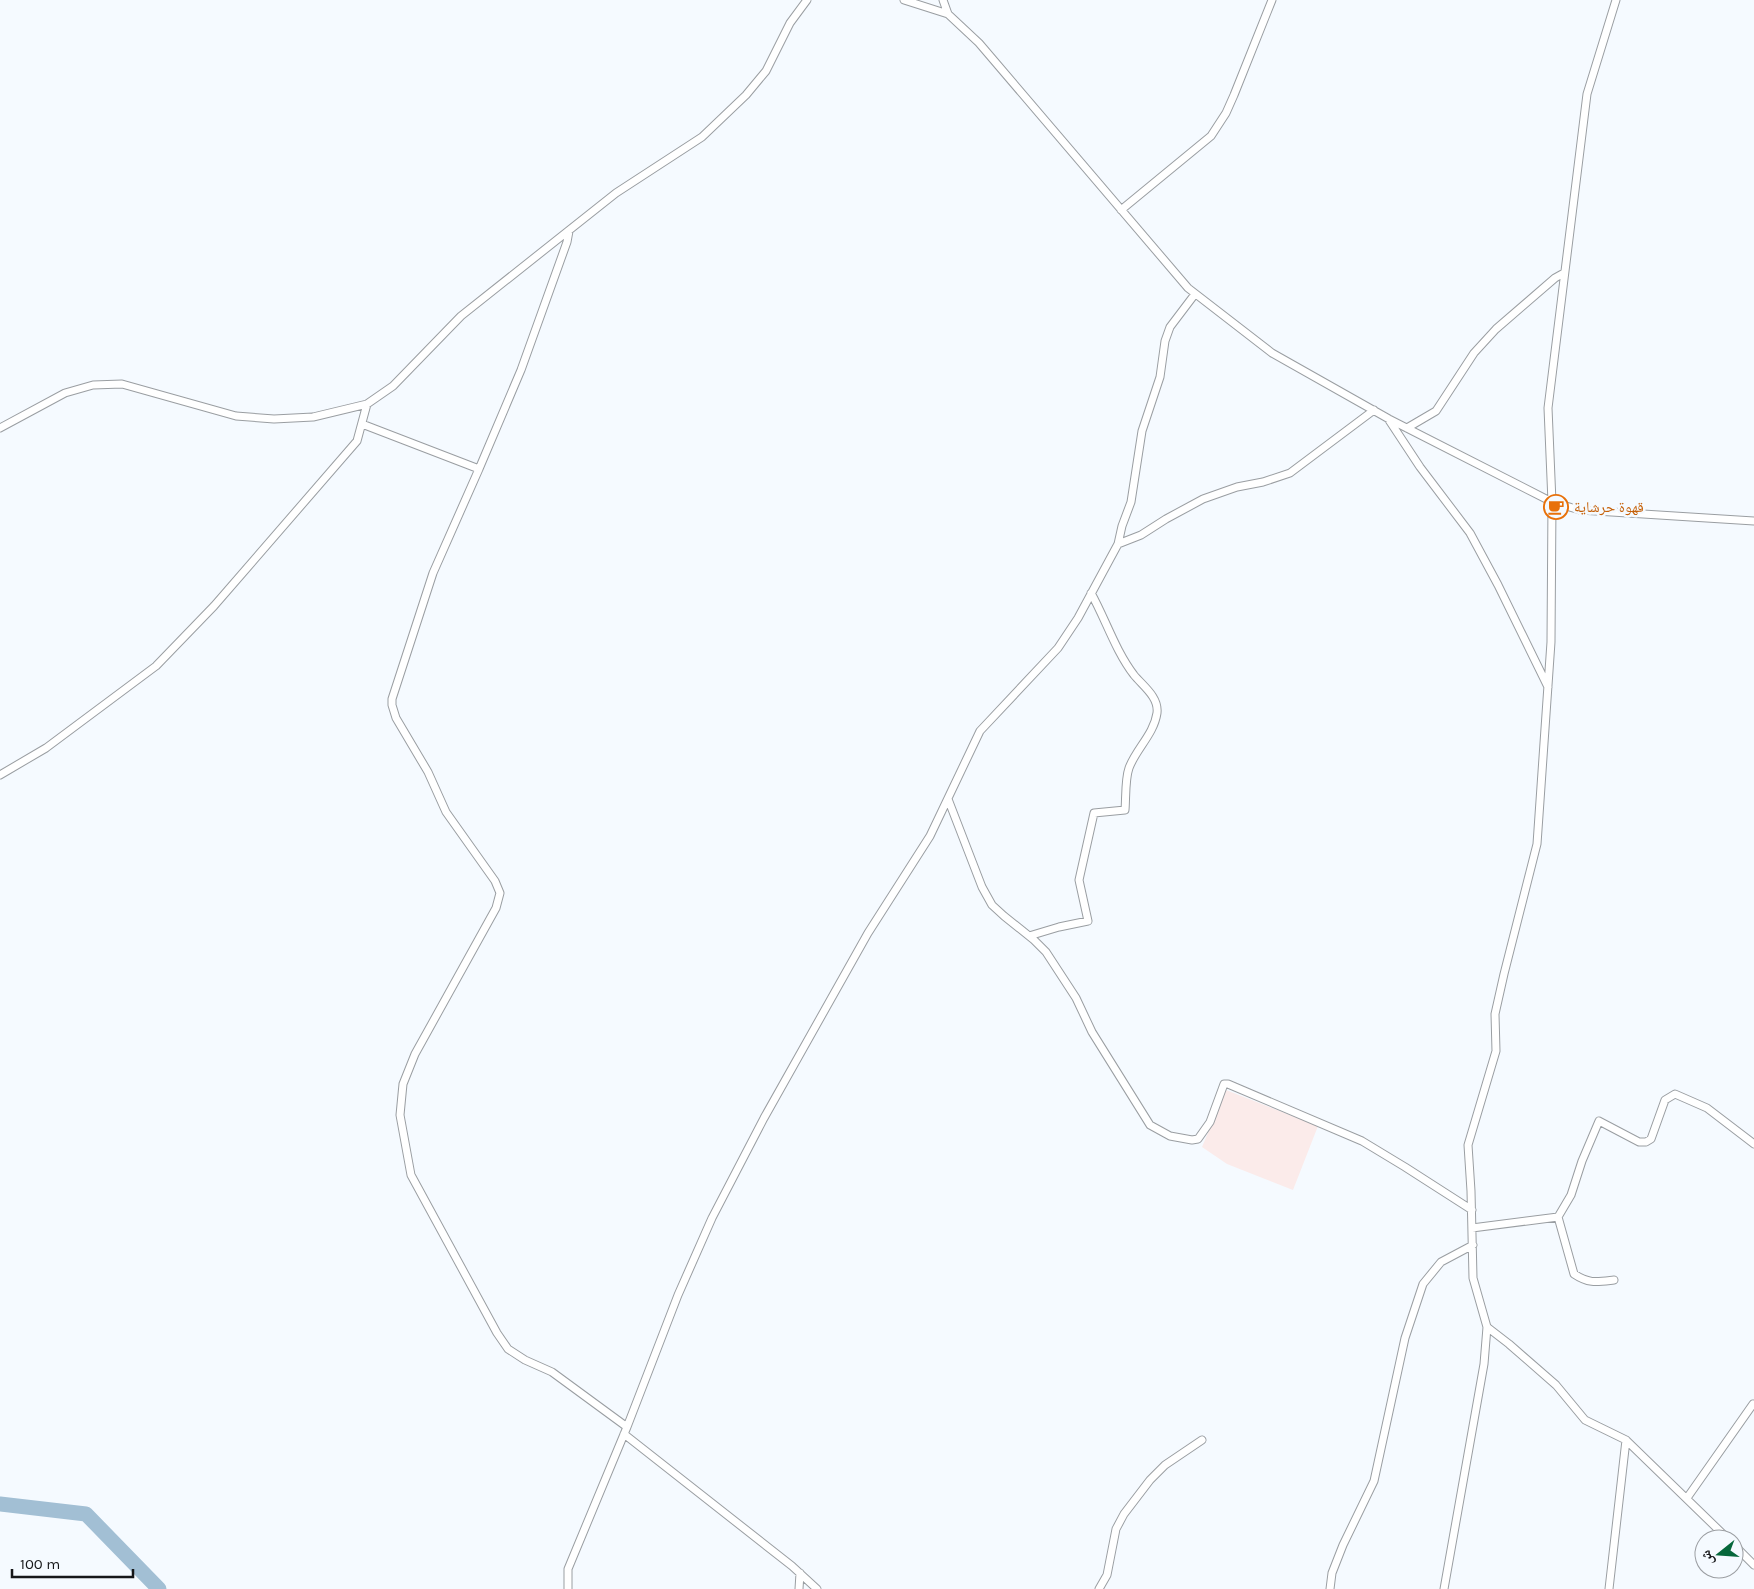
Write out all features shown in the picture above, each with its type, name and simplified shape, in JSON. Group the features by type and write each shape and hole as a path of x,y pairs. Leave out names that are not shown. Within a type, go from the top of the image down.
{"street":[{"path":"0,428 65,393 94,385 122,384 236,416 274,420 313,418 367,404 393,386 461,316 616,193 702,137 766,71 790,24 807,0"},
{"path":"904,0 948,14 980,43 1165,264 1195,294 1272,353 1388,419 1552,502 1580,510 1754,521"},
{"path":"943,0 948,14"},
{"path":"1121,210 1211,136 1226,113 1272,0"},
{"path":"1444,1589 1484,1364 1487,1327 1473,1278 1472,1210 1468,1145 1496,1051 1495,1014 1537,844 1551,642 1552,502 1548,408 1586,94 1616,0"},
{"path":"569,231 567,242 521,370 480,469 433,573 394,689 392,705 396,718 428,772 446,812 495,881 500,893 496,908 414,1054 403,1084 401,1124 411,1175 497,1333 508,1349 525,1360 552,1372 792,1566 817,1589"},
{"path":"1407,428 1436,410 1474,353 1496,329 1564,272"},
{"path":"568,1589 568,1569 678,1295 712,1218 764,1118 868,933 930,836 980,731 1058,648 1078,618 1118,544 1122,526 1131,502 1142,431 1160,377 1165,341 1170,328 1195,294"},
{"path":"0,775 46,748 156,666 214,606 357,441 367,404"},
{"path":"1118,544 1203,499 1237,487 1264,482 1290,473 1374,410"},
{"path":"1388,419 1420,467 1470,533 1498,584 1548,687"},
{"path":"362,424 480,469"},
{"path":"1029,936 1060,926 1088,921 1079,880 1094,812 1125,810 1129,768 1153,725 1157,712 1153,696 1123,658 1103,613 1091,593"},
{"path":"948,799 982,887 992,905 1046,952 1076,998 1092,1032 1150,1125 1170,1136 1192,1140 1198,1139 1210,1122 1224,1084 1228,1084 1362,1141 1405,1166 1472,1210"},
{"path":"1614,1280 1593,1283 1582,1280 1574,1274 1558,1217 1571,1195 1582,1161 1599,1121 1639,1142 1646,1142 1651,1139 1665,1100 1675,1094 1707,1108 1754,1144"},
{"path":"1472,1228 1558,1217"},
{"path":"1330,1589 1332,1573 1343,1545 1374,1481 1406,1338 1423,1284 1440,1262 1473,1245"},
{"path":"1487,1327 1556,1385 1585,1420 1626,1440 1718,1529"},
{"path":"1687,1498 1753,1404"},
{"path":"1099,1589 1107,1575 1116,1530 1124,1514 1150,1480 1165,1465 1202,1440"},
{"path":"1608,1589 1626,1440"},
{"path":"1744,1555 1754,1565"},
{"path":"799,1589 800,1573"}],"shaded area":[{"path":"1226,1090 1318,1126 1293,1190 1227,1164 1202,1147"}],"waterway":[{"path":"0,1504 86,1514 159,1589"}],"place":[{"name":"قهوة حرشاية","path":"1556,507"}]}
